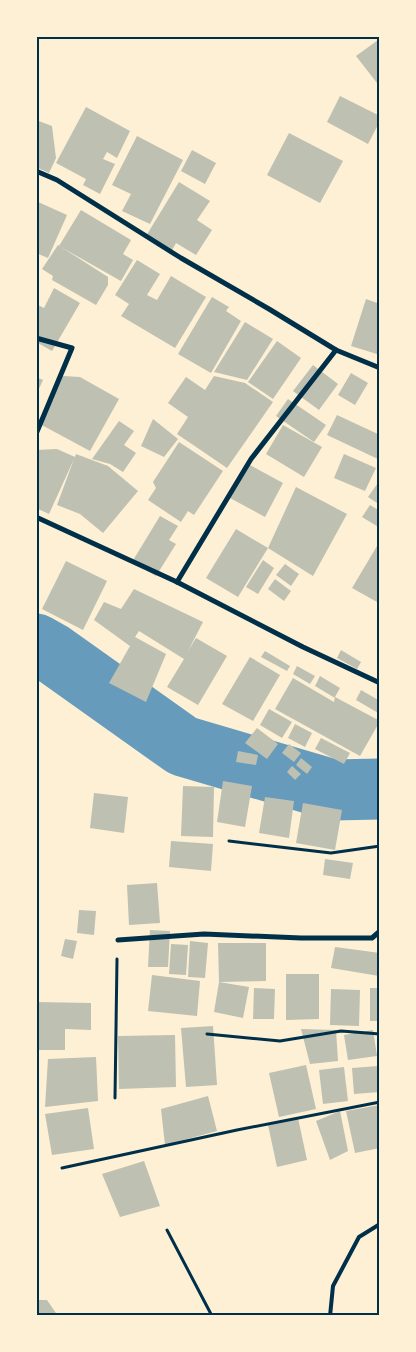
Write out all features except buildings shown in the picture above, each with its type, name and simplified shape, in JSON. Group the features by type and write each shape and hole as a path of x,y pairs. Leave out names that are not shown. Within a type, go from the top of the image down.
{"street":[{"path":"36,171 57,180 181,258 336,350 380,368"},
{"path":"36,338 72,348 36,434"},
{"path":"177,582 251,459 336,350"},
{"path":"36,517 177,582 303,647 380,683"},
{"path":"118,940 204,934 301,938 372,938 380,931"}],"lane":[{"path":"330,1316 333,1286 359,1237 380,1224"}],"path":[{"path":"229,841 331,854 380,846"},
{"path":"115,1098 118,940"},
{"path":"207,1034 280,1041 341,1031 380,1034"},
{"path":"62,1168 237,1130 380,1102"},
{"path":"167,1230 212,1316"}],"waterway":[{"path":"36,644 52,653 183,746 333,790 380,789"}]}
